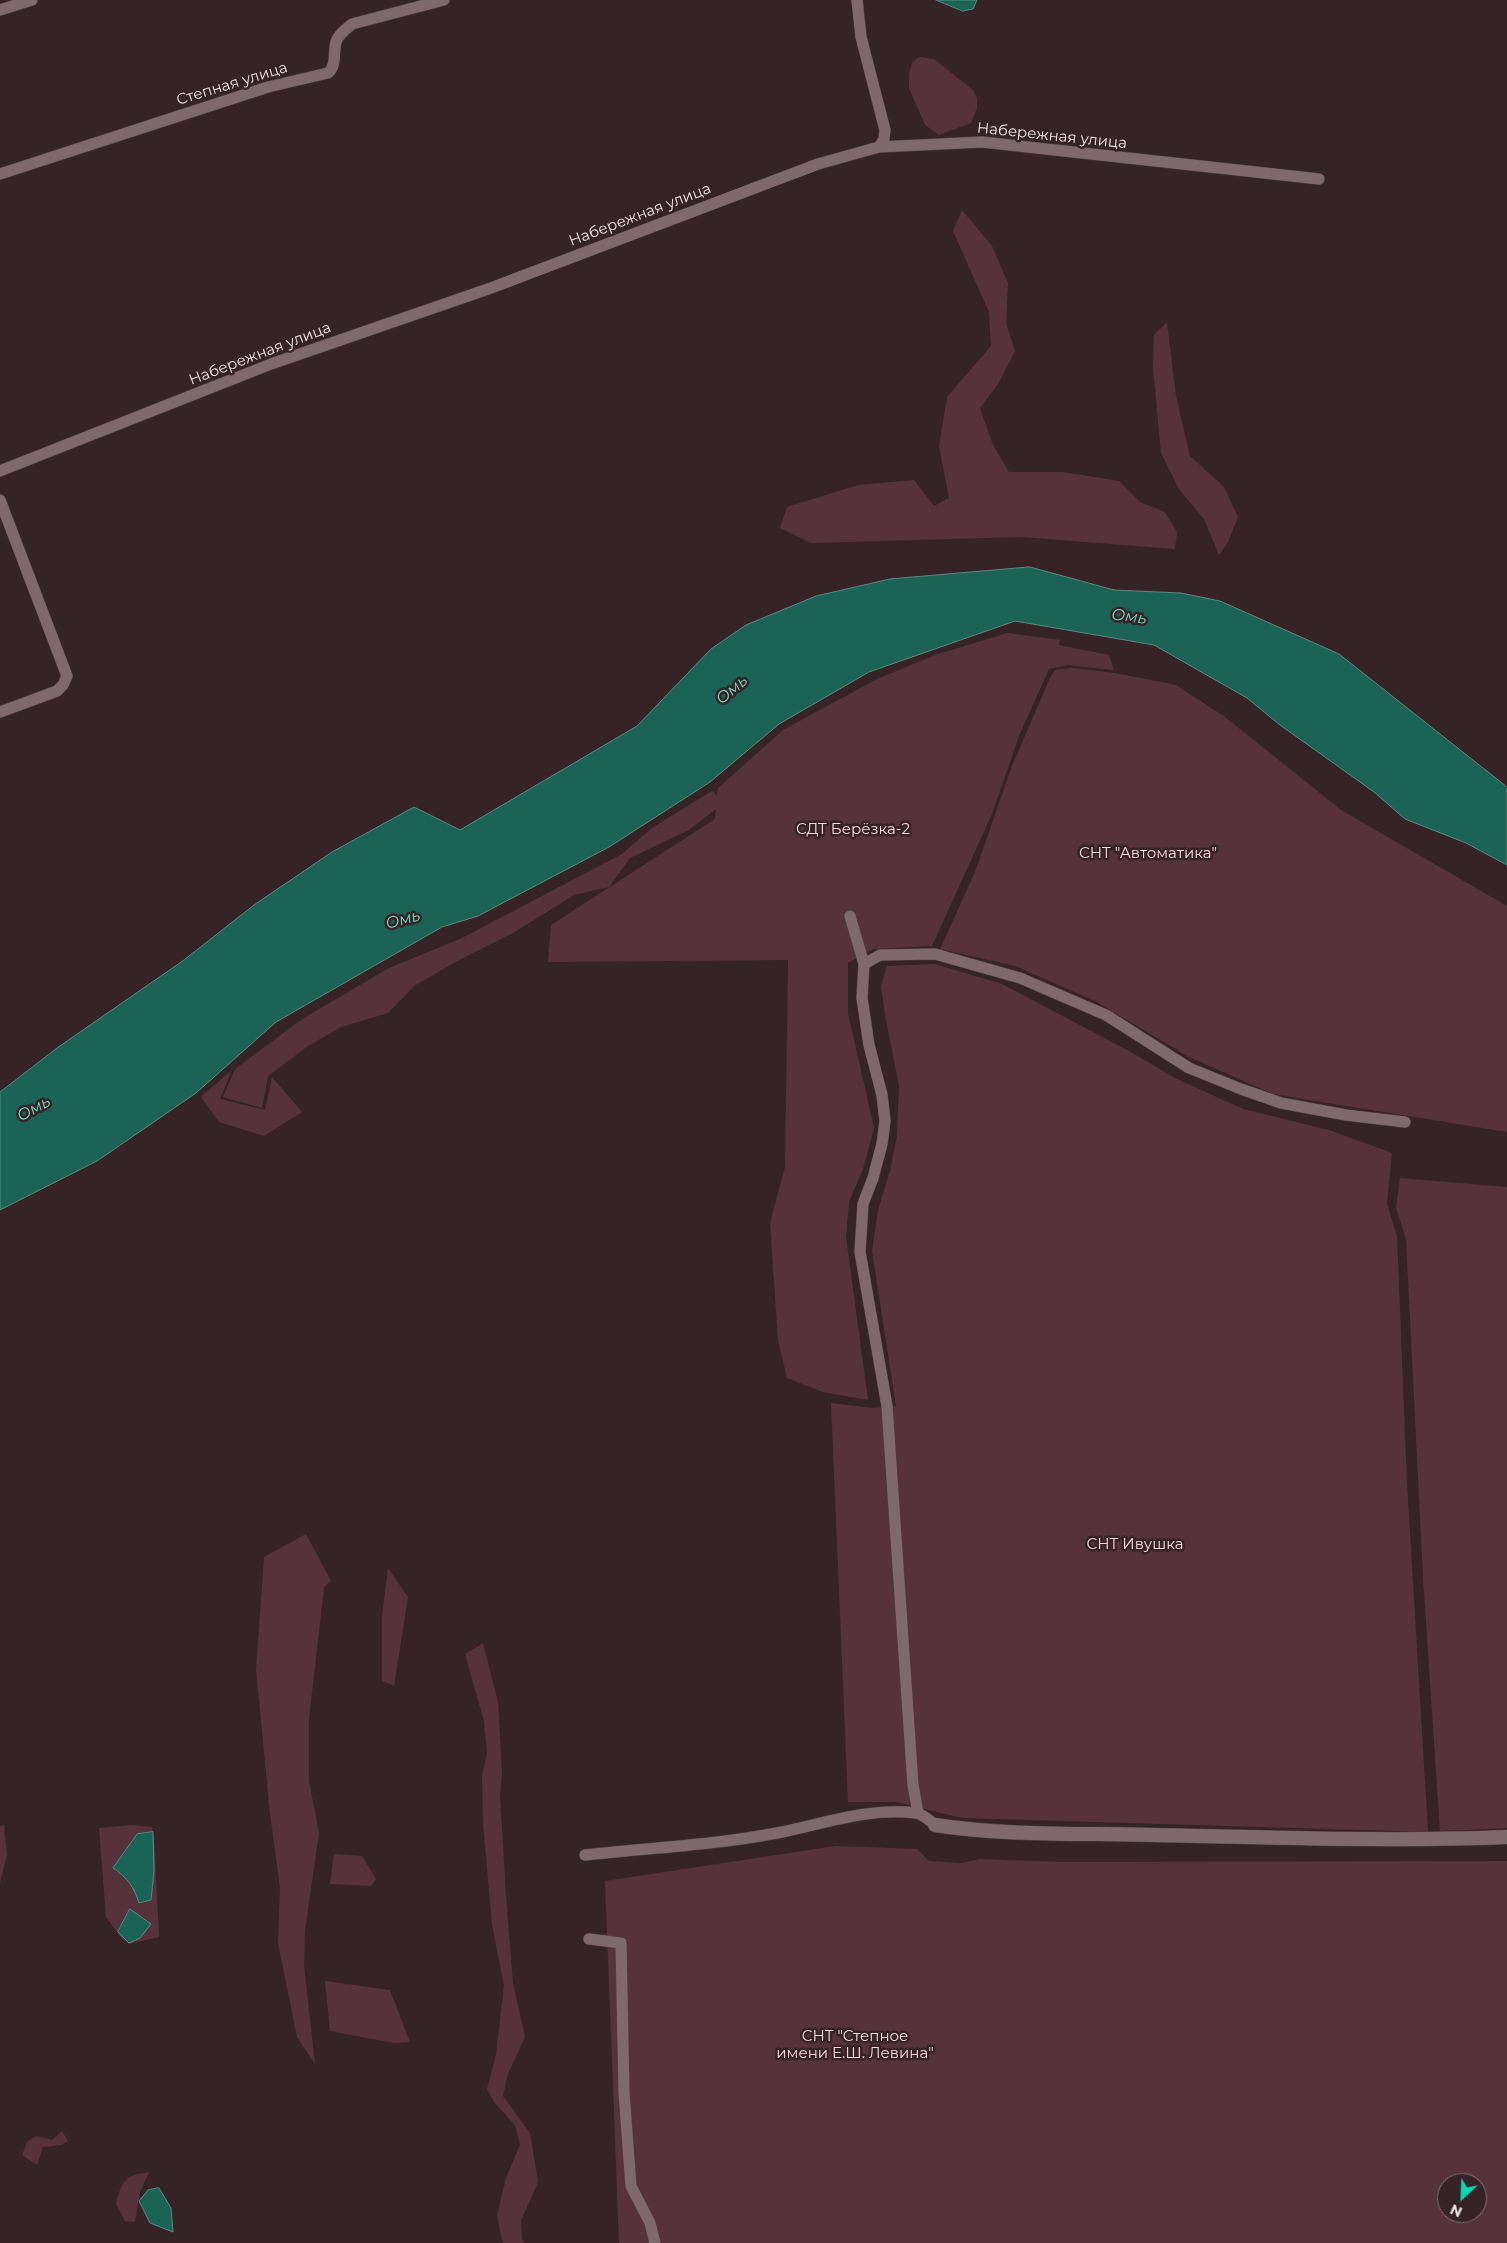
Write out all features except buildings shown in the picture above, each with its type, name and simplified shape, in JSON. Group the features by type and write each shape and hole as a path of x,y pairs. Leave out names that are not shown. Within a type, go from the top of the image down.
{"street":[{"path":"0,10 32,0"},
{"name":"Степная улица","path":"0,174 268,87 328,73 334,64 336,42 352,24 444,0"},
{"path":"857,0 861,37 885,130 884,139 879,148"},
{"name":"Набережная улица","path":"0,471 271,364 491,288 818,164 879,148 982,142 1318,179"},
{"path":"0,500 66,676 63,685 57,691 0,712"},
{"path":"850,916 864,964 862,998 869,1045 882,1095 885,1121 876,1169 863,1204 860,1252 887,1406 913,1784 918,1813"},
{"path":"864,964 880,955 935,954 1020,978 1106,1015 1189,1068 1241,1089 1280,1103 1346,1116 1405,1122"},
{"path":"585,1855 714,1843 778,1833 834,1819 875,1813 918,1813 935,1825 976,1830 1209,1836 1443,1839 1507,1837"},
{"path":"588,1939 621,1943 624,2093 630,2186 650,2223 655,2243"}],"green space":[{"path":"919,57 934,59 973,90 977,98 977,108 971,123 939,135 925,125 909,88 909,74 912,63"},
{"path":"962,210 992,246 1008,283 1006,323 1015,351 998,384 980,408 993,445 1009,472 1063,472 1119,481 1140,502 1165,512 1177,532 1175,549 1022,537 811,543 780,528 787,507 858,485 914,480 934,506 949,498 939,446 947,397 991,346 989,312 953,231"},
{"path":"1167,323 1176,396 1190,456 1224,487 1238,517 1228,542 1219,555 1204,519 1179,489 1161,453 1153,368 1154,334"},
{"name":"СДТ Берёзка-2","path":"1007,633 1060,640 1059,645 1109,655 1114,670 1068,665 1049,669 1019,736 992,814 932,946 873,949 848,963 848,1013 874,1128 863,1169 849,1202 846,1237 868,1400 823,1392 787,1378 778,1340 770,1223 785,1167 788,960 548,962 551,925 715,819 716,809 689,830 630,858 609,887 574,895 513,933 461,959 414,986 388,1013 341,1027 308,1046 268,1076 262,1108 223,1097 235,1069 302,1019 389,968 460,939 622,854 652,828 712,791 717,796 718,788 783,730 875,680 935,655"},
{"name":"СНТ \"Автоматика\"","path":"1072,668 1115,673 1176,685 1225,717 1341,810 1507,906 1507,1132 1273,1094 1189,1057 1095,1001 1015,966 940,949 975,872 1012,766 1049,680 1055,670"},
{"name":"СНТ Ивушка","path":"935,964 1002,984 1129,1051 1175,1078 1243,1109 1329,1130 1392,1153 1387,1203 1397,1237 1407,1483 1428,1832 962,1818 896,1802 848,1802 831,1403 872,1408 896,1406 872,1251 878,1210 890,1171 897,1136 899,1086 881,986 887,966"},
{"path":"232,1070 220,1099 265,1110 272,1077 302,1112 264,1136 219,1122 201,1097"},
{"path":"1400,1178 1507,1187 1507,1828 1440,1831 1423,1577 1406,1239 1396,1208"},
{"path":"306,1534 331,1581 324,1587 309,1719 309,1781 319,1833 305,1930 304,1965 315,2064 297,2037 278,1943 280,1888 270,1813 256,1670 264,1557"},
{"path":"388,1568 408,1597 394,1686 382,1681 382,1617"},
{"path":"483,1643 498,1702 502,1773 500,1796 513,1983 525,2037 508,2074 503,2096 530,2133 538,2182 521,2221 524,2243 504,2243 502,2240 497,2215 506,2178 520,2145 515,2125 494,2102 487,2089 496,2054 504,1986 492,1924 483,1822 482,1775 487,1753 484,1721 465,1654"},
{"path":"4,1825 7,1855 0,1883 0,1826"},
{"path":"132,1825 152,1827 159,1937 129,1944 122,1939 106,1917 99,1828","holes":["137,1834 154,1870 151,1900 139,1903 129,1883 114,1867"]},
{"name":"СНТ \"Степное имени Е.Ш. Левина\"","path":"836,1846 917,1849 929,1861 960,1863 980,1859 1063,1862 1507,1861 1507,2243 619,2243 605,1881"},
{"path":"334,1854 362,1856 376,1879 371,1886 330,1884"},
{"path":"325,1981 390,1990 410,2042 394,2043 330,2031"},
{"path":"62,2131 68,2141 61,2145 43,2147 37,2165 22,2155 27,2142 36,2136 52,2140"},
{"path":"149,2172 140,2192 135,2222 125,2221 116,2204 122,2184 134,2175"}],"water":[{"path":"936,0 977,0 973,9 963,11"},
{"name":"Омь","path":"1030,567 1114,590 1181,593 1220,601 1339,654 1507,787 1507,865 1466,843 1405,819 1374,792 1280,725 1247,698 1154,645 1015,621 869,672 779,724 710,782 609,847 478,916 442,927 276,1022 196,1093 97,1161 0,1210 0,1092 57,1048 184,960 254,905 332,852 414,807 460,830 637,726 711,649 746,625 816,596 890,579"},
{"path":"153,1832 154,1870 151,1900 139,1903 129,1883 113,1868 137,1834"},
{"path":"130,1909 151,1924 140,1938 129,1943 118,1932"},
{"path":"159,2188 171,2208 173,2232 150,2223 139,2201 148,2190"}]}
